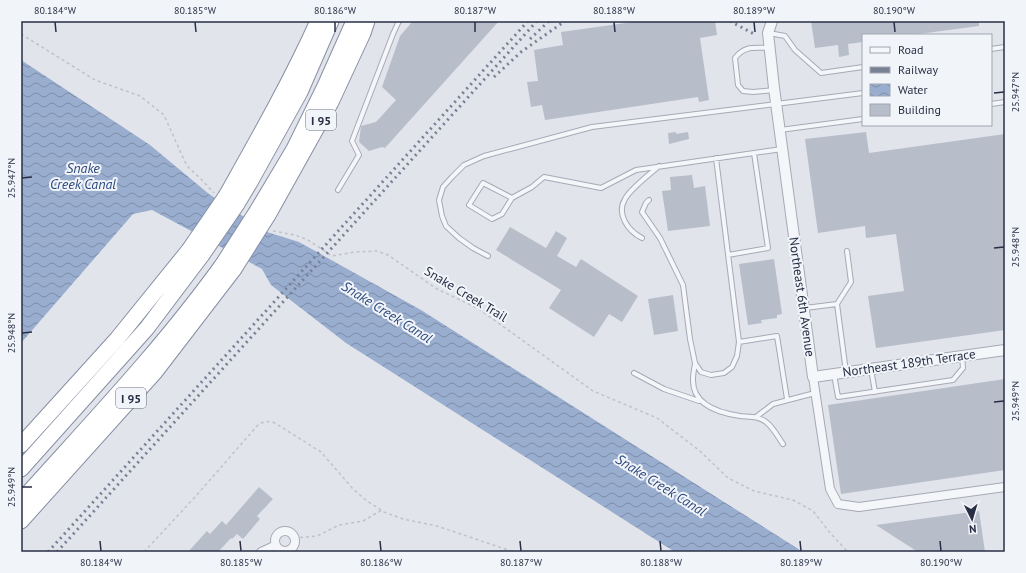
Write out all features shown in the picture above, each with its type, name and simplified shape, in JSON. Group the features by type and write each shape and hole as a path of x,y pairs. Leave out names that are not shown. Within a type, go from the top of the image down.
{"highway":[{"path":"21,469 147,328 195,252 226,198 259,138 310,38 317,21"},
{"path":"226,198 249,184 300,92 331,21"},
{"path":"264,218 294,148 325,86 354,21"},
{"name":"I 95","path":"21,521 155,372 228,266 264,218 331,102 367,21"},
{"path":"21,445 195,252"},
{"path":"21,501 148,360 203,291 228,266"}],"street":[{"path":"772,21 768,33 774,89"},
{"name":"Northeast 6th Avenue","path":"774,89 815,393 830,489 838,504 859,507 1005,487"},
{"name":"Northeast 189th Terrace","path":"813,377 1005,350"},
{"path":"282,532 291,533 294,538 294,544 290,550 280,550 276,545 277,536 282,532"},
{"path":"261,552 276,545"}],"lane":[{"path":"338,190 359,155 352,141 392,34 399,21"},
{"path":"768,33 785,36 795,50 821,73 862,67"},
{"path":"992,49 1005,47"},
{"path":"770,48 750,48 740,51 735,58 738,85 743,91 753,92 774,89"},
{"path":"488,256 459,238 446,226 439,200 443,187 464,165 484,156 592,127 862,93"},
{"path":"992,104 1005,102"},
{"path":"780,130 862,119"},
{"path":"512,198 483,183 469,205 492,219 502,214 512,198 532,187 544,177 601,188 636,170 782,149"},
{"path":"728,255 768,248 754,153"},
{"path":"695,363 701,372 711,375 724,373 732,367 737,356 739,342 716,158"},
{"path":"642,238 630,230 623,218 622,210 624,200 639,183 660,166"},
{"path":"650,200 642,212 660,238 683,285 690,339 695,363 692,380 695,394 699,401"},
{"path":"846,372 837,304 851,282 847,251"},
{"path":"804,308 837,304"},
{"path":"739,342 777,336 787,399"},
{"path":"834,374 838,397 875,392 953,380 962,368 962,356"},
{"path":"871,369 875,392"},
{"path":"634,373 664,389 699,401 710,408 728,414 748,417 756,416 773,404 787,399 815,393"},
{"path":"756,416 767,422 783,444"}],"path":[{"path":"21,34 95,80 140,96 164,114 189,168 211,191 226,198"},
{"name":"Snake Creek Trail","path":"264,218 273,231 295,235 308,240 332,256 355,252 377,251 388,255 437,289 479,310 593,391 657,418 700,451 728,478 754,491 793,500 813,511 848,552"},
{"path":"144,552 196,497 258,425 262,422 269,421 275,423 321,452 353,489 367,501 382,510 403,519 437,526 514,552"},
{"path":"294,538 317,536 338,525 363,521 382,510"}],"water":[{"name":"Snake Creek Canal","path":"21,60 150,145 209,194 267,232 299,242 421,310 803,552 675,552 346,343 271,285 262,269 152,210 133,214 21,343"}],"building":[{"path":"413,21 499,21 385,148 382,147 369,151 359,142 361,126 376,122 396,100 382,87 400,36"},
{"path":"640,21 715,21 717,35 700,38 709,100 699,102 698,97 545,120 542,105 531,107 527,82 538,81 534,50 563,45 561,32"},
{"path":"811,21 979,21 979,26 919,34 862,34 862,42 848,44 849,55 839,57 838,45 815,48"},
{"path":"676,132 676,134 688,132 689,139 669,144 668,133"},
{"path":"866,132 869,153 1005,134 1005,330 876,348 868,296 904,291 896,234 866,238 865,226 818,233 805,139"},
{"path":"692,175 694,188 705,186 710,226 668,231 662,191 671,190 670,177"},
{"path":"510,227 546,248 556,231 567,238 557,256 576,267 581,259 638,296 622,322 609,314 594,337 549,308 561,290 496,250"},
{"path":"774,259 782,314 777,315 777,318 761,320 762,323 748,325 739,264"},
{"path":"673,295 678,331 654,335 648,299"},
{"path":"1005,379 1005,470 841,494 828,405"},
{"path":"259,487 273,499 257,516 260,519 243,539 237,534 232,539 231,538 218,552 188,552 207,531 210,534 222,521 226,525"},
{"path":"979,511 985,552 918,552 876,525"}],"railway":[{"path":"48,552 528,21"},
{"path":"57,552 537,21"},
{"path":"530,39 549,21"},
{"path":"494,77 521,52 565,21"},
{"path":"730,21 754,34"}]}
